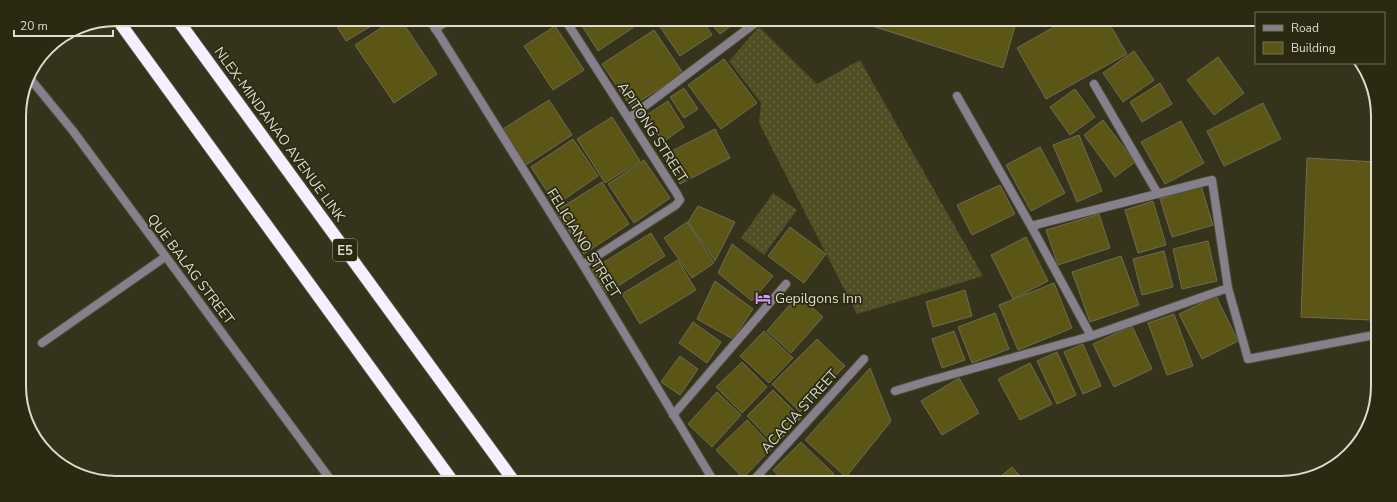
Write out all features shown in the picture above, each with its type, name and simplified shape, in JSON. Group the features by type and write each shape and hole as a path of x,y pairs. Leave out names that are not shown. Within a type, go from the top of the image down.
{"highway":[{"path":"122,26 449,476"},
{"name":"NLEX-MINDANAO AVENUE LINK","path":"183,26 510,476"}],"street":[{"name":"FELICIANO STREET","path":"434,26 583,265 711,476"},
{"path":"436,30 441,26"},
{"name":"APITONG STREET","path":"569,26 680,200 676,205 583,265"},
{"path":"629,118 751,26"},
{"name":"QUE BALAG STREET","path":"33,82 73,131 328,476"},
{"path":"1094,84 1158,194"},
{"path":"956,96 1031,226 1091,336"},
{"path":"1031,226 1212,180 1228,288 1248,359 1371,336"},
{"path":"42,343 165,257"},
{"path":"673,415 786,284"},
{"path":"895,391 1091,336 1228,288"},
{"name":"ACACIA STREET","path":"758,476 864,359"}],"shaded area":[{"path":"759,27 817,84 860,60 983,276 857,314 759,123 761,103 729,61"},
{"path":"773,193 797,210 764,255 741,238"}],"building":[{"path":"337,26 371,26 346,41"},
{"path":"384,26 405,26 437,74 394,103 355,45"},
{"path":"555,26 584,70 553,90 524,46"},
{"path":"582,26 634,26 634,27 598,51"},
{"path":"659,26 706,26 712,35 680,56"},
{"path":"713,26 731,26 720,34"},
{"path":"872,26 1015,26 1003,68"},
{"path":"1056,26 1111,26 1127,54 1046,99 1017,48"},
{"path":"654,30 683,73 631,107 602,64"},
{"path":"1134,51 1154,80 1123,102 1103,73"},
{"path":"1218,57 1244,93 1214,115 1187,80"},
{"path":"724,59 757,103 721,129 688,85"},
{"path":"1160,83 1172,104 1142,122 1130,102"},
{"path":"684,88 698,109 684,118 670,97"},
{"path":"1075,89 1095,117 1070,135 1050,107"},
{"path":"549,100 572,135 526,165 503,129"},
{"path":"668,101 684,127 663,142 645,116"},
{"path":"1263,103 1281,139 1224,166 1207,131"},
{"path":"612,117 640,161 605,183 577,139"},
{"path":"1103,120 1135,162 1115,177 1084,135"},
{"path":"1181,121 1204,163 1165,184 1141,142"},
{"path":"715,129 730,158 680,184 664,155"},
{"path":"1079,135 1102,191 1077,202 1053,145"},
{"path":"573,139 598,176 556,205 531,167"},
{"path":"1040,147 1065,193 1031,211 1006,165"},
{"path":"1307,158 1371,162 1371,320 1301,317"},
{"path":"644,160 670,198 634,223 608,184"},
{"path":"602,182 629,224 584,254 556,211"},
{"path":"1000,185 1015,214 972,235 957,205"},
{"path":"1201,186 1213,225 1172,237 1160,199"},
{"path":"1153,201 1166,245 1138,253 1125,210"},
{"path":"698,206 735,222 715,261 688,222"},
{"path":"1099,214 1110,248 1058,265 1046,230"},
{"path":"687,222 714,263 692,278 664,238"},
{"path":"790,227 826,254 804,283 768,256"},
{"path":"651,233 665,256 607,293 591,270"},
{"path":"1026,237 1048,281 1013,299 991,255"},
{"path":"1208,241 1217,281 1182,289 1173,249"},
{"path":"732,244 773,276 752,301 718,273"},
{"path":"1164,251 1173,287 1142,295 1133,259"},
{"path":"1121,256 1139,305 1090,322 1072,272"},
{"path":"678,260 696,290 640,324 622,294"},
{"path":"715,281 753,309 733,339 697,319"},
{"path":"1054,283 1072,328 1018,350 999,305"},
{"path":"965,290 972,316 933,327 926,302"},
{"path":"798,295 823,317 791,353 767,331"},
{"path":"1216,296 1238,341 1202,359 1179,314"},
{"path":"995,313 1009,349 972,363 958,327"},
{"path":"1174,314 1193,366 1167,375 1148,323"},
{"path":"693,322 721,342 707,363 679,343"},
{"path":"1132,326 1152,369 1114,387 1093,344"},
{"path":"764,331 793,358 769,383 740,356"},
{"path":"954,331 965,360 942,368 932,339"},
{"path":"817,339 845,366 800,412 772,384"},
{"path":"1083,344 1101,386 1083,394 1064,352"},
{"path":"1057,352 1076,395 1057,404 1037,361"},
{"path":"680,356 698,369 680,395 661,382"},
{"path":"742,362 767,387 742,413 716,387"},
{"path":"1030,363 1052,404 1020,420 998,379"},
{"path":"870,368 891,421 847,476 845,476 805,440"},
{"path":"959,378 979,413 942,435 921,401"},
{"path":"773,390 801,418 775,445 747,416"},
{"path":"717,392 741,415 712,447 688,424"},
{"path":"747,420 773,447 745,476 741,476 716,450"},
{"path":"801,442 834,474 832,476 779,476 773,470"},
{"path":"1012,467 1020,476 1001,476"}],"place":[{"name":"Gepilgons Inn","path":"763,298"}]}
